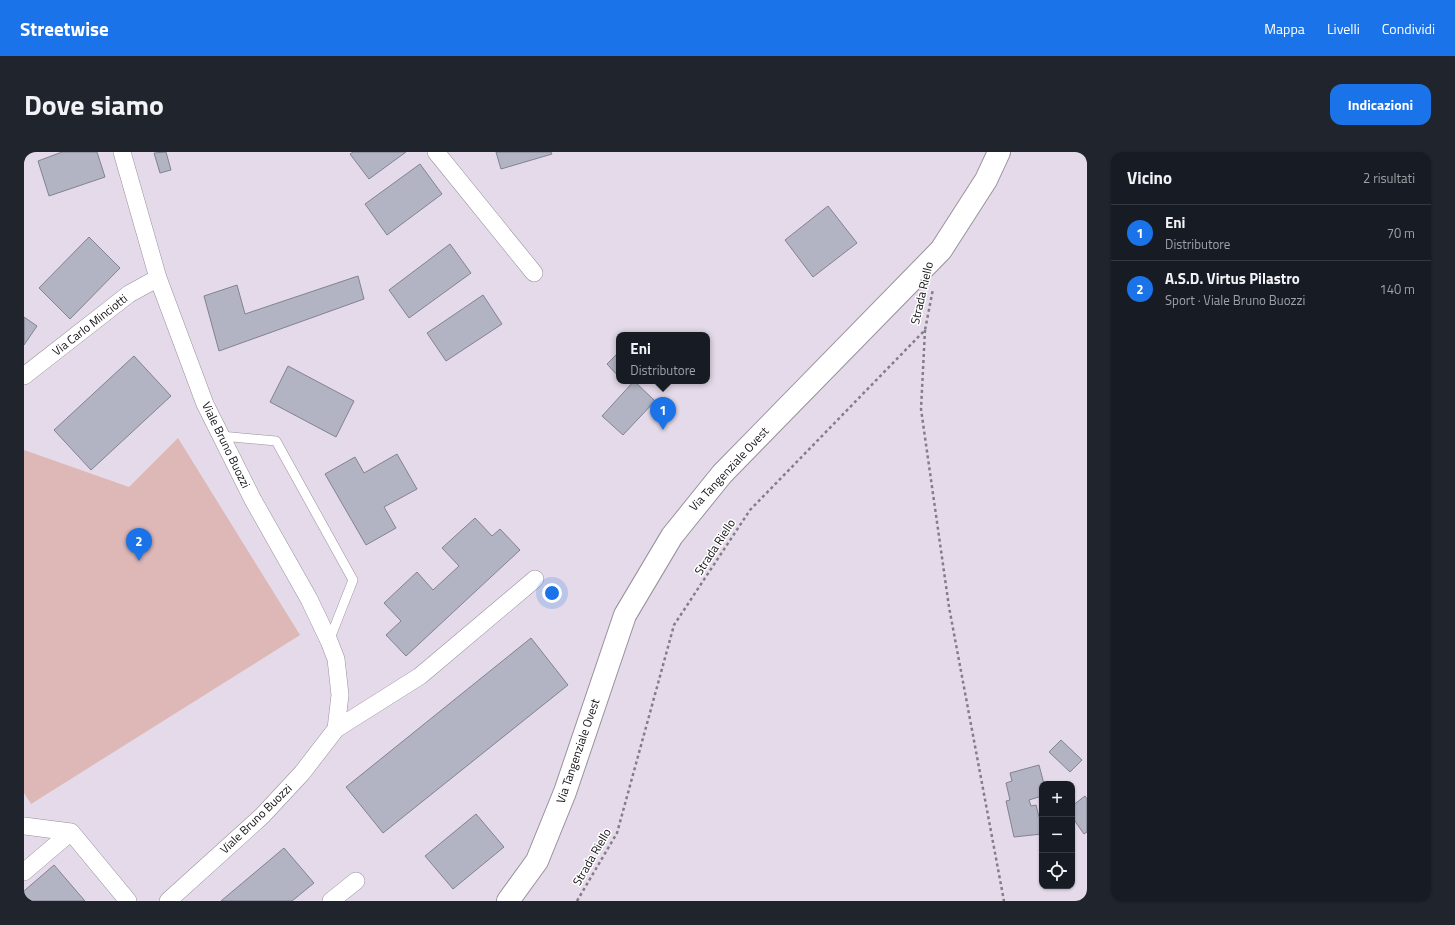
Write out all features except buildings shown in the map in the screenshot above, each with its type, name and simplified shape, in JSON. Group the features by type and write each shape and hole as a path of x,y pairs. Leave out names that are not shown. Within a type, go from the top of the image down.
{"main road":[{"name":"Via Tangenziale Ovest","path":"508,901 536,861 565,792 625,615 672,536 722,474 941,250 986,180 999,152"}],"street":[{"name":"Viale Bruno Buozzi","path":"122,152 158,278 206,404 220,436 253,500 309,599 336,659 340,695 336,729"},
{"path":"436,152 534,273"},
{"name":"Via Carlo Minciotti","path":"24,376 129,294 158,278"},
{"name":"Viale Bruno Buozzi","path":"168,901 267,811 302,773 336,729 420,676 535,579"},
{"path":"24,826 70,832 128,901"},
{"path":"24,872 70,832"},
{"path":"331,901 356,881"}],"lane":[{"path":"220,436 276,441 353,580 329,641"}],"path":[{"name":"Strada Riello","path":"577,901 617,833 674,625 750,510 925,330 934,286"},
{"path":"925,330 921,409 949,607 1004,901"}],"shaded area":[{"path":"178,438 300,635 31,804 24,793 24,450 129,487"}],"place":[{"name":"Eni","path":"663,430"},
{"name":"A.S.D. Virtus Pilastro","path":"139,561"}]}
